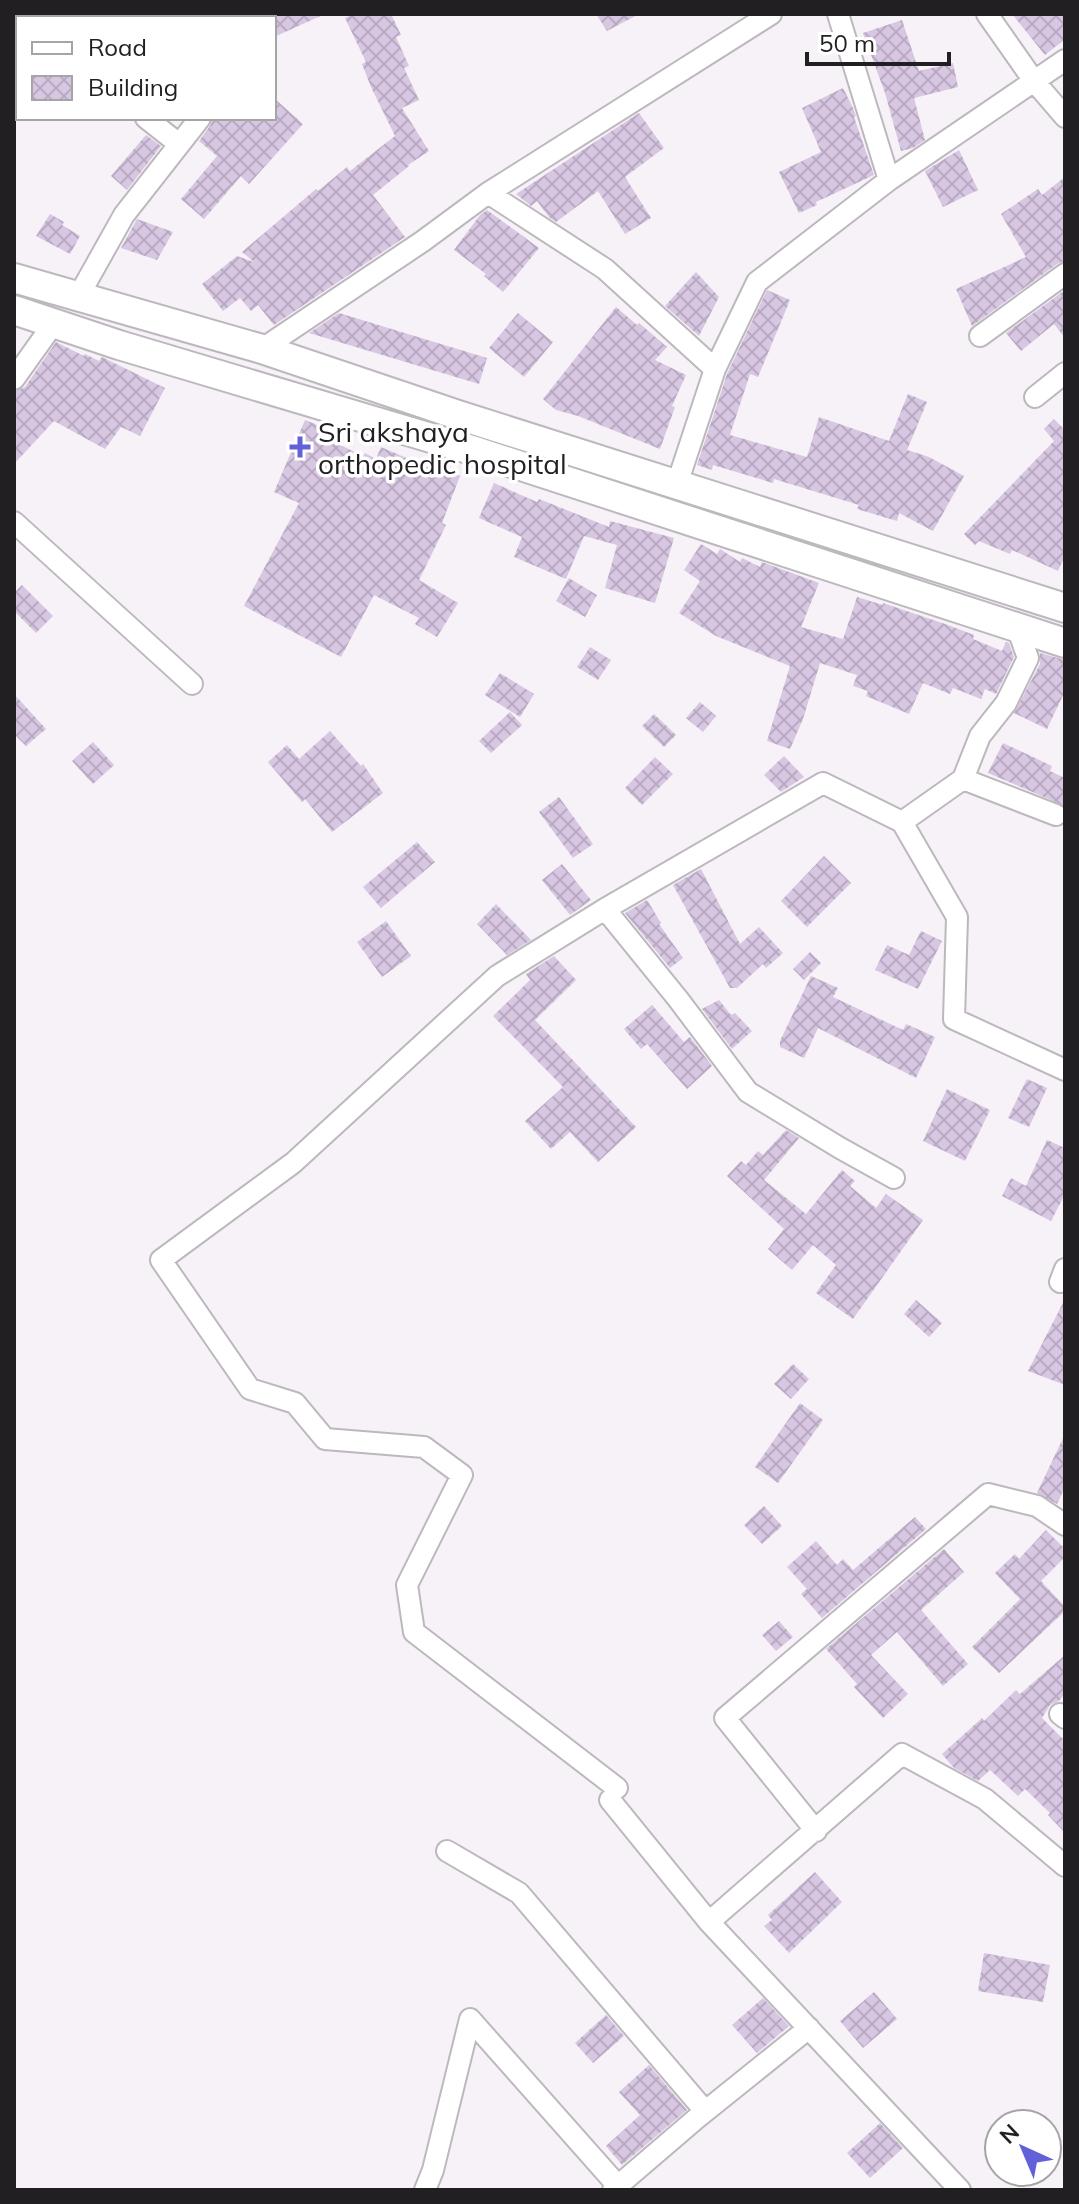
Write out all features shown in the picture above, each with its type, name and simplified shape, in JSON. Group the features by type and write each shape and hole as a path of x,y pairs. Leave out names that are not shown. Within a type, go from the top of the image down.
{"highway":[{"path":"14,278 262,349 458,415 1065,608"},
{"path":"14,310 119,345 452,443 1065,643"}],"street":[{"path":"262,349 423,241 488,193 771,14"},
{"path":"838,14 889,180"},
{"path":"987,14 1034,81 1065,117"},
{"path":"677,484 715,369 757,282 889,180 1065,60"},
{"path":"149,120 179,144"},
{"path":"78,297 124,215 198,120"},
{"path":"488,193 605,269 715,369"},
{"path":"980,336 1065,274"},
{"path":"14,379 54,323"},
{"path":"1035,397 1065,373"},
{"path":"14,522 192,684"},
{"path":"902,822 963,779 980,736 1006,703 1028,658 1017,627"},
{"path":"963,779 1056,815"},
{"path":"960,2190 709,1922 613,1794 414,1632 407,1585 462,1475 424,1447 325,1439 295,1403 250,1389 161,1260 293,1163 497,976 605,909 823,783 902,822 957,917 954,1019 1065,1070"},
{"path":"605,909 748,1092 894,1178"},
{"path":"816,1831 725,1718 988,1494 1037,1506 1065,1525"},
{"path":"709,1922 902,1754 985,1799 1065,1866"},
{"path":"447,1851 519,1893 705,2111"},
{"path":"425,2190 433,2170 470,2019 616,2188 705,2111 809,2028"}],"building":[{"path":"274,14 325,14 276,36"},
{"path":"354,14 391,14 401,35 396,37 409,66 404,68 419,100 402,108 429,151 373,195 405,237 274,325 258,305 251,311 240,298 223,311 202,284 237,256 254,262 242,252 316,189 318,191 347,167 350,171 395,136 371,87 362,64 366,62 345,18"},
{"path":"596,14 639,14 607,31"},
{"path":"1012,14 1065,14 1065,39 1045,55"},
{"path":"902,20 919,71 953,63 958,87 914,98 925,140 901,151 885,93 863,33"},
{"path":"843,88 856,116 874,175 799,213 779,172 821,152 802,108"},
{"path":"276,100 303,124 249,184 241,176 204,219 181,199 217,156 199,141 212,120 276,120"},
{"path":"639,113 664,148 625,177 651,218 625,234 598,191 556,222 537,201 531,206 516,194"},
{"path":"146,135 161,146 127,190 111,176"},
{"path":"959,150 978,190 943,207 925,171"},
{"path":"1065,177 1065,261 972,326 956,289 1026,257 1001,214 1038,189 1042,195"},
{"path":"487,210 539,248 503,292 484,276 486,274 454,250"},
{"path":"50,214 80,236 70,254 36,236"},
{"path":"137,219 173,232 157,260 121,248"},
{"path":"696,272 719,297 699,336 665,306"},
{"path":"767,290 790,300 758,377 750,374 730,435 807,457 819,417 889,441 908,394 927,402 907,450 929,457 964,476 933,531 899,513 897,521 857,509 859,505 774,479 773,483 713,465 712,470 697,465 727,374"},
{"path":"1065,290 1065,338 1054,324 1021,351 1006,333"},
{"path":"616,307 667,347 655,360 686,375 672,406 675,407 660,449 556,410 543,399"},
{"path":"339,313 487,358 479,384 309,333"},
{"path":"518,313 553,342 524,377 489,348"},
{"path":"56,342 99,361 102,357 165,388 140,436 121,427 105,449 54,421 14,464 14,392 25,387"},
{"path":"1054,419 1065,430 1065,556 1058,571 1012,550 1010,554 979,541 975,545 964,534 1054,441 1044,429"},
{"path":"305,420 327,429 324,437 363,456 365,453 376,459 381,447 430,468 431,465 460,476 442,523 446,525 419,580 458,603 437,637 415,624 419,618 374,595 341,657 244,606 299,503 274,492"},
{"path":"494,483 609,527 610,521 674,538 655,603 605,588 617,545 584,536 566,579 514,557 522,537 479,518"},
{"path":"701,544 717,554 720,549 740,562 742,558 760,567 762,562 819,583 801,627 843,639 857,597 948,625 1002,651 1006,642 1009,643 1014,657 996,694 985,689 981,699 953,688 950,694 923,683 909,714 866,696 868,691 853,686 857,675 820,663 790,749 767,741 790,666 716,636 679,613 700,581 684,570"},
{"path":"569,578 597,595 585,617 556,601"},
{"path":"22,585 53,616 36,633 14,611 14,593"},
{"path":"590,647 611,660 598,680 577,667"},
{"path":"1040,653 1065,660 1065,691 1047,729 1014,713 1040,664"},
{"path":"500,673 534,694 520,717 485,695"},
{"path":"14,694 46,729 26,746 14,734"},
{"path":"700,702 716,716 703,732 686,718"},
{"path":"510,712 522,725 491,753 479,741"},
{"path":"654,714 676,735 664,747 642,726"},
{"path":"330,731 361,766 363,764 383,793 332,832 268,762 287,745 299,759"},
{"path":"93,742 114,765 93,784 72,761"},
{"path":"1003,743 1052,766 1050,771 1065,778 1065,806 988,773"},
{"path":"784,756 804,777 781,792 764,775"},
{"path":"655,757 673,774 642,805 625,788"},
{"path":"559,797 593,844 573,858 539,812"},
{"path":"417,842 435,862 381,908 363,887"},
{"path":"824,856 851,883 807,927 781,901"},
{"path":"562,864 591,900 570,915 542,880"},
{"path":"701,869 740,944 759,927 783,953 766,968 763,964 737,988 730,988 673,885"},
{"path":"647,900 659,924 683,958 670,968 625,913"},
{"path":"496,904 531,940 507,955 477,924"},
{"path":"386,921 411,956 382,977 357,942"},
{"path":"921,931 942,941 918,989 875,970 887,945 909,955"},
{"path":"810,952 821,963 804,980 793,969"},
{"path":"554,956 576,980 535,1020 636,1127 598,1162 570,1132 551,1149 525,1121 563,1087 493,1016 530,980 526,974"},
{"path":"811,976 838,988 833,997 903,1030 906,1024 935,1037 916,1078 818,1028 804,1058 780,1047 780,1041"},
{"path":"719,1000 731,1015 735,1013 752,1031 732,1049 702,1009"},
{"path":"652,1005 684,1042 690,1037 712,1066 687,1089 647,1044 641,1049 624,1029"},
{"path":"1027,1079 1047,1088 1029,1127 1008,1118"},
{"path":"947,1089 990,1110 965,1161 923,1141"},
{"path":"786,1130 799,1138 764,1180 806,1214 842,1170 855,1181 850,1186 876,1208 886,1194 923,1220 853,1319 816,1293 836,1265 813,1245 792,1270 768,1249 784,1229 727,1176 741,1161 746,1165 758,1151 763,1155"},
{"path":"1047,1140 1065,1148 1065,1194 1051,1221 1002,1196 1011,1178 1026,1186"},
{"path":"1065,1299 1065,1385 1028,1371"},
{"path":"916,1300 942,1323 929,1337 904,1314"},
{"path":"793,1364 809,1379 791,1399 774,1384"},
{"path":"800,1403 823,1420 778,1483 755,1467"},
{"path":"1065,1434 1065,1487 1057,1504 1037,1493"},
{"path":"764,1506 782,1526 762,1544 744,1525"},
{"path":"915,1517 926,1529 822,1618 801,1594 807,1589 787,1567 816,1541 837,1565 843,1559 853,1570"},
{"path":"1046,1530 1065,1549 1065,1557 1041,1581 1065,1607 1065,1611 999,1673 972,1647 1020,1599 995,1573 1015,1554 1019,1559"},
{"path":"944,1549 964,1572 921,1610 968,1664 943,1686 897,1632 871,1655 908,1694 883,1718 854,1687 857,1684 826,1649"},
{"path":"779,1621 793,1637 776,1651 762,1635"},
{"path":"1065,1655 1065,1693 1059,1701 1050,1705 1042,1718 1065,1741 1065,1833 1025,1789 1018,1796 990,1770 978,1781 954,1768 942,1754 982,1718 984,1721 1016,1690 1020,1694"},
{"path":"815,1872 842,1902 789,1953 764,1926 772,1920 768,1915"},
{"path":"984,1953 1050,1965 1043,2002 978,1991"},
{"path":"874,1992 897,2019 863,2048 840,2021"},
{"path":"763,1998 789,2026 757,2053 732,2025"},
{"path":"606,2015 624,2036 593,2063 575,2043"},
{"path":"649,2065 687,2110 622,2165 606,2146 640,2115 619,2092"},
{"path":"880,2123 903,2148 870,2178 847,2153"}],"place":[{"name":"Sri akshaya orthopedic hospital","path":"300,447"}]}
